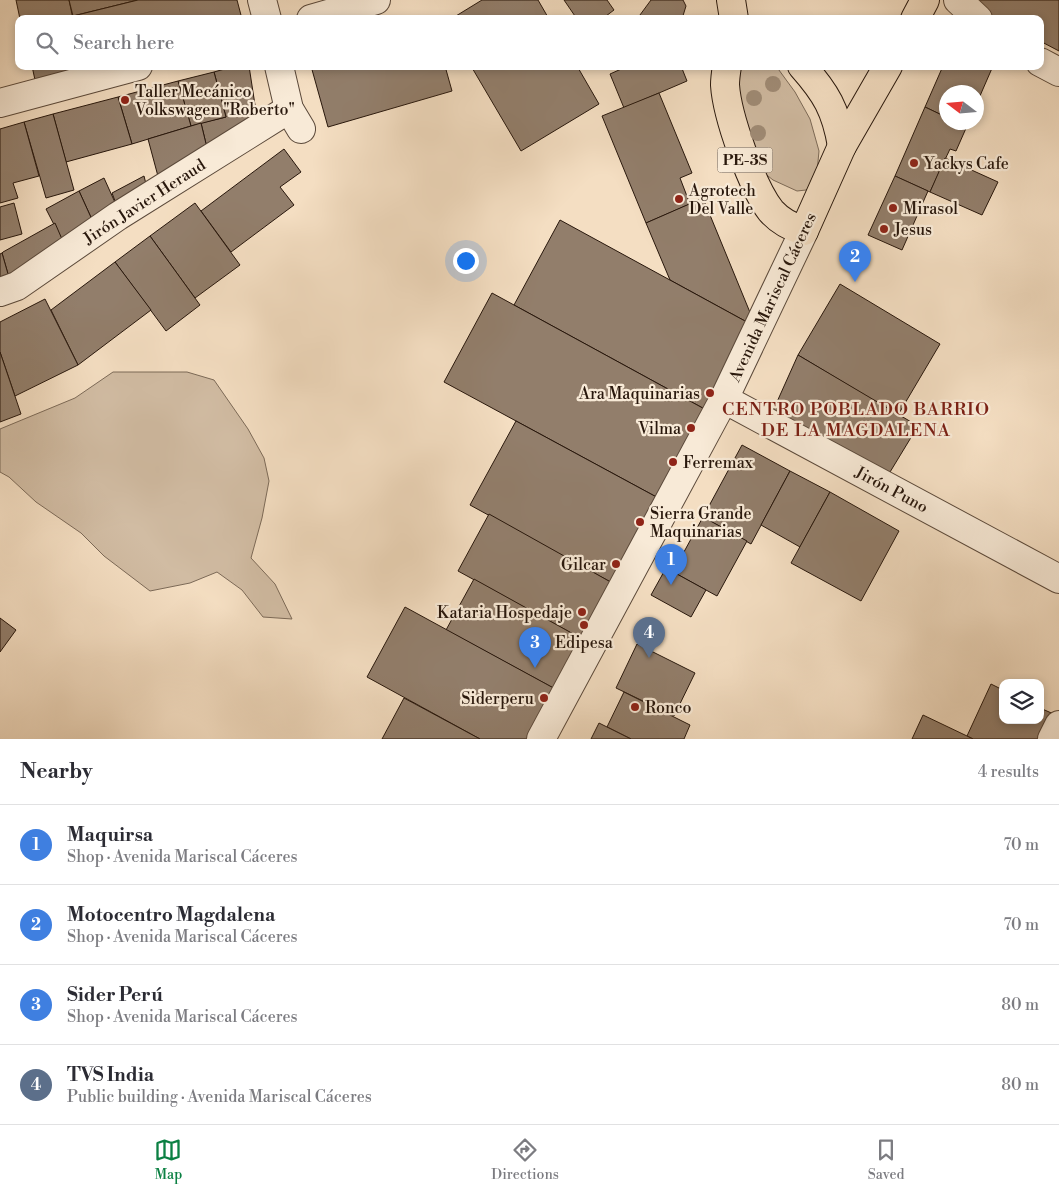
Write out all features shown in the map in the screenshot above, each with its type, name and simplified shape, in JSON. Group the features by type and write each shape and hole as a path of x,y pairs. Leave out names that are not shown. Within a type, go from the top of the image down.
{"highway":[{"path":"730,0 733,15"},
{"path":"916,15 925,0"},
{"name":"PE-3S","path":"727,70 726,86 731,119 761,196 772,212 782,221 804,231"},
{"path":"805,70 828,98 839,128 842,146"},
{"name":"Avenida Mariscal Cáceres","path":"804,231 842,146 886,70"}],"street":[{"path":"262,0 266,15"},
{"path":"325,15 376,0"},
{"path":"958,0 974,15"},
{"path":"1044,64 1059,72"},
{"path":"0,103 123,70"},
{"name":"Jirón Javier Heraud","path":"0,292 17,286 118,216 295,119 280,70"},
{"name":"Avenida Mariscal Cáceres","path":"541,739 724,399 804,231"},
{"name":"Jirón Puno","path":"724,399 1059,579"},
{"path":"1052,739 1059,725"}],"shaded area":[{"path":"736,70 779,70 795,92 810,119 819,151 817,172 813,185 806,190 797,191 773,180 763,172 747,145"},
{"path":"113,372 187,372 214,380 248,429 264,458 269,481 262,518 251,558 275,584 292,619 263,617 242,590 217,572 190,583 150,591 104,556 81,533 36,502 9,477 0,472 0,429 75,398"}],"building":[{"path":"16,0 69,0 72,15 19,15"},
{"path":"69,0 138,0 77,15 73,15"},
{"path":"138,0 237,0 241,15 77,15"},
{"path":"482,0 538,0 547,15 458,15"},
{"path":"564,0 607,0 614,10 607,15 574,15"},
{"path":"651,0 683,0 686,6 683,15 640,15"},
{"path":"977,0 1059,0 1059,51 1044,43 1044,15 989,15 974,7"},
{"path":"33,70 71,70 35,80"},
{"path":"221,70 250,70 257,118 208,152 201,123 226,117 214,72"},
{"path":"312,70 446,70 452,91 328,127"},
{"path":"473,70 579,70 599,104 521,151"},
{"path":"619,70 683,70 687,81 624,108 610,74"},
{"path":"941,70 991,70 984,87 984,85 939,85 939,114 925,107"},
{"path":"214,72 226,117 191,126 178,81"},
{"path":"178,81 191,126 132,144 118,97"},
{"path":"659,93 692,173 680,178 690,204 646,223 602,116"},
{"path":"118,97 132,144 66,162 53,114"},
{"path":"925,107 939,114 939,130 965,130 956,151 950,149 930,192 895,176"},
{"path":"53,114 74,190 46,198 24,122"},
{"path":"24,122 39,176 13,183 18,198 0,203 0,129"},
{"path":"201,123 208,152 159,180 148,139"},
{"path":"284,149 301,172 280,187 294,205 231,252 201,211"},
{"path":"945,158 998,182 982,215 930,192"},
{"path":"144,176 148,192 118,209 112,193"},
{"path":"895,176 928,191 902,250 868,235"},
{"path":"104,178 118,209 94,224 79,191"},
{"path":"79,191 94,224 65,246 46,209"},
{"path":"703,198 756,327 670,280 646,223"},
{"path":"14,203 22,234 0,240 0,207"},
{"path":"195,203 240,265 195,298 150,236"},
{"path":"560,220 756,327 710,412 514,305"},
{"path":"55,223 65,246 10,281 2,253"},
{"path":"150,236 200,305 166,331 115,262"},
{"path":"2,253 10,281 0,284 0,254"},
{"path":"115,262 151,310 78,365 51,310"},
{"path":"840,284 940,344 898,415 798,355"},
{"path":"492,293 710,412 662,500 444,382"},
{"path":"45,299 78,365 15,396 0,352 0,322"},
{"path":"0,352 21,414 0,422"},
{"path":"798,355 918,426 887,477 772,413"},
{"path":"516,421 662,500 616,585 470,505"},
{"path":"742,445 790,471 751,544 703,517"},
{"path":"790,471 830,492 800,547 761,525"},
{"path":"830,492 899,531 861,601 791,563"},
{"path":"489,514 616,585 586,641 458,571"},
{"path":"703,517 747,541 717,596 673,572"},
{"path":"666,568 706,590 691,617 651,595"},
{"path":"474,579 586,641 559,691 446,630"},
{"path":"405,607 559,691 532,739 480,739 367,677"},
{"path":"0,618 16,630 0,652"},
{"path":"637,644 695,673 674,716 616,688"},
{"path":"991,684 999,688 999,724 1044,724 1044,710 1056,715 1045,739 973,739 967,736"},
{"path":"624,692 690,725 684,739 631,739 607,727"},
{"path":"404,698 480,739 382,739"},
{"path":"923,715 967,736 973,739 912,739"},
{"path":"599,723 631,739 591,739"}],"place":[{"name":"Taller Mecánico Volkswagen \"Roberto\"","path":"125,100"},
{"name":"Yackys Cafe","path":"914,163"},
{"name":"Agrotech Del Valle","path":"679,199"},
{"name":"Mirasol","path":"893,208"},
{"name":"Jesus","path":"884,229"},
{"name":"Motocentro Magdalena","path":"855,282"},
{"name":"Ara Maquinarias","path":"710,393"},
{"name":"Vilma","path":"691,428"},
{"name":"Ferremax","path":"673,462"},
{"name":"Sierra Grande Maquinarias","path":"640,522"},
{"name":"Gilcar","path":"616,564"},
{"name":"Maquirsa","path":"671,585"},
{"name":"Kataria Hospedaje","path":"582,612"},
{"name":"Edipesa","path":"584,625"},
{"name":"TVS India","path":"649,658"},
{"name":"Sider Perú","path":"535,668"},
{"name":"Siderperu","path":"544,698"},
{"name":"Ronco","path":"635,707"}],"district":[{"name":"CENTRO POBLADO BARRIO DE LA MAGDALENA","path":"856,419"}]}
